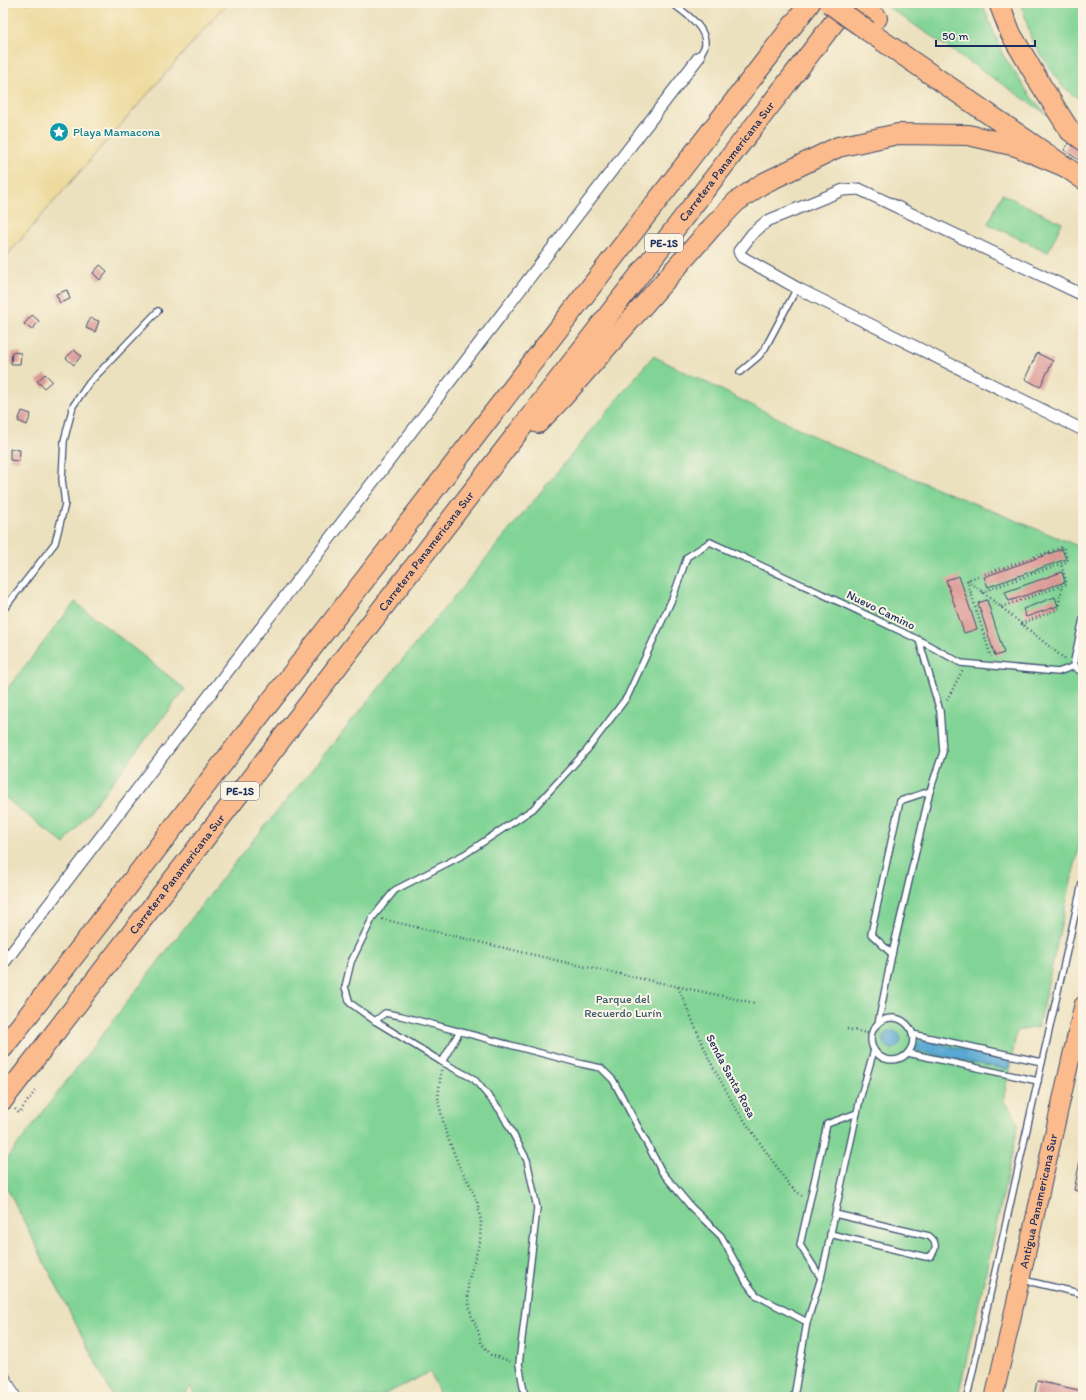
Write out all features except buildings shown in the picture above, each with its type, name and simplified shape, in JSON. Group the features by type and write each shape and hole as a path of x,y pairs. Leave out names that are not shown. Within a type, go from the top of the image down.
{"highway":[{"name":"PE-1S","path":"3,1048 810,3"},
{"path":"829,3 872,24 1083,179"},
{"name":"Carretera Panamericana Sur","path":"3,1100 478,482 849,3"},
{"path":"855,3 872,24"},
{"path":"999,3 1011,34 1041,85 1070,131 1083,140"},
{"path":"478,482 564,396 712,227 736,202 762,184 838,147 898,134 968,134 1016,146 1066,167"}],"main road":[{"name":"Antigua Panamericana Sur","path":"994,1397 1083,1005"}],"street":[{"path":"3,964 7,952 699,57"},
{"path":"1083,295 859,189 851,188 844,190 767,221 752,234 739,251 742,257 797,288 1083,430"},
{"path":"3,1375 14,1397"}],"lane":[{"path":"672,3 697,25 704,36 705,46 699,57"},
{"path":"740,372 758,358 764,350 797,288"},
{"path":"3,610 57,537 65,504 62,479 64,441 73,406 89,383 158,312"},
{"name":"Nuevo Camino","path":"373,917 395,890 465,854 532,809 587,750 627,697 673,597 687,557 710,542 919,640 961,662 1058,672 1075,666"},
{"path":"1083,619 1074,661 1078,670 1083,672"},
{"path":"878,1024 890,1018 903,1021 908,1026 912,1034 913,1043 908,1053 903,1058 896,1060 883,1059 874,1050 871,1044 872,1034 878,1024 892,954 930,791 943,752 940,710 919,640"},
{"path":"892,954 871,934 900,801 930,791"},
{"path":"967,1397 1083,879"},
{"path":"373,917 351,962 345,987 350,1004 442,1062 474,1079 500,1110 527,1160 537,1208 519,1364 525,1397"},
{"path":"375,1021 385,1013 401,1016 601,1068 613,1080 662,1172 691,1207 722,1236 746,1282 756,1296 807,1322"},
{"path":"442,1062 460,1031"},
{"path":"912,1034 1042,1062"},
{"path":"794,1397 807,1322 821,1278 857,1113 874,1050"},
{"path":"908,1053 1038,1081"},
{"path":"821,1278 800,1245 827,1124 857,1113"},
{"path":"830,1234 926,1257 931,1256 935,1251 936,1245 933,1239 929,1236 835,1214"},
{"path":"1021,1279 1083,1294"}],"path":[{"path":"967,580 1064,547 1068,561 982,592"},
{"path":"1001,607 1067,584 1061,564"},
{"path":"967,580 1075,666"},
{"path":"967,580 994,666"},
{"path":"1021,624 1058,609 1062,586"},
{"path":"940,710 957,682 966,663"},
{"path":"373,917 678,987 755,1003"},
{"name":"Senda Santa Rosa","path":"678,987 710,1061 735,1107 790,1186 810,1202"},
{"path":"847,1029 872,1034"},
{"path":"442,1062 438,1100 446,1133 459,1166 477,1201 481,1221 480,1240 468,1282 468,1298 471,1315 478,1330 481,1343 491,1355 519,1364"},
{"path":"19,1113 35,1091"}],"green space":[{"path":"882,3 982,3 1003,55 1031,97 1048,115"},
{"path":"1021,3 1083,3 1083,102 1062,86 1032,41"},
{"path":"1002,194 1062,223 1048,252 988,224"},
{"name":"Parque del Recuerdo Lurín","path":"653,356 834,446 1083,548 1083,829 1038,1027 1017,1031 1003,1101 1013,1112 1018,1127 958,1397 441,1397 430,1372 379,1397 195,1397 191,1386 183,1397 113,1397 3,1180 3,1164 228,871"},
{"path":"75,602 185,689 64,844 3,796 3,694"}],"sand":[{"name":"Playa Mamacona","path":"3,3 227,3 3,260"}],"water":[{"path":"892,1031 898,1034 901,1040 898,1046 892,1049 886,1046 883,1040 886,1034"},
{"path":"922,1040 1007,1059 1009,1061 1009,1066 1005,1069 920,1052 916,1049 916,1044"}],"place":[{"name":"Playa Mamacona","path":"59,132"}]}
